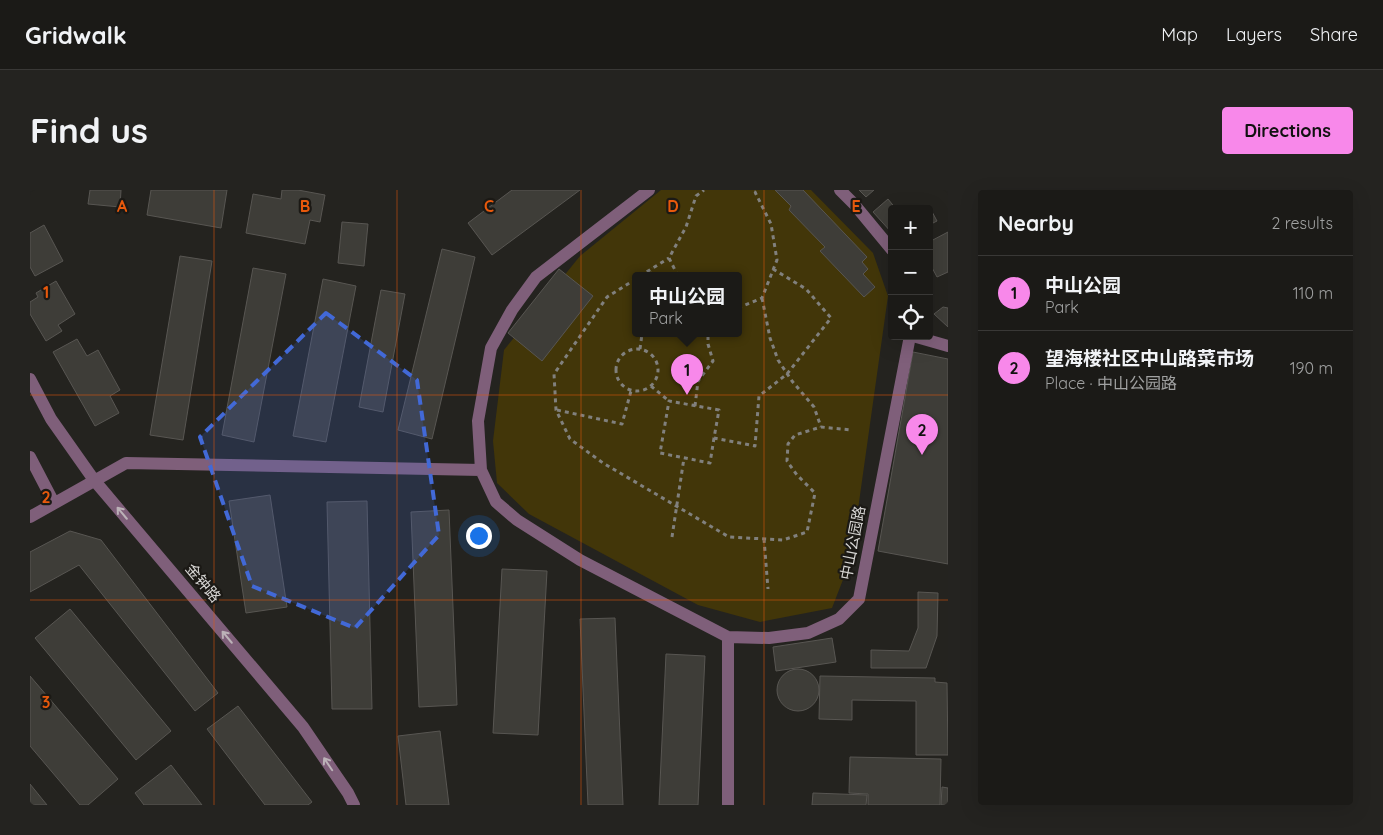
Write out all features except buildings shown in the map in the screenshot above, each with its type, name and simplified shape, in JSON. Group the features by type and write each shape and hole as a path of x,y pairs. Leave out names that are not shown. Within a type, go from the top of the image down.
{"street":[{"path":"649,190 536,277 512,310 491,348 478,421 481,470 496,502 516,520 580,560 728,637 728,805"},
{"path":"840,190 888,245"},
{"name":"中山公园路","path":"728,637 769,638 808,633 839,619 859,599 910,340"},
{"path":"926,340 948,346"},
{"name":"金钟路","path":"30,379 51,419 94,480 304,727 354,805"},
{"path":"30,457 54,503"},
{"path":"30,517 126,463 481,470"}],"path":[{"path":"646,272 668,258 686,226 696,196 704,190"},
{"path":"751,190 755,192 771,224 777,260 762,298 770,338 778,360 814,407 821,427"},
{"path":"668,258 676,272"},
{"path":"652,272 653,268"},
{"path":"714,438 755,446 759,396 787,374 831,318 806,289 773,269"},
{"path":"632,281 607,297 554,374 556,410 570,439 603,463 729,537 784,540 807,532 815,492 797,475 787,461 788,444 795,435 821,427 851,430"},
{"path":"742,306 762,298"},
{"path":"640,349 642,337"},
{"path":"695,406 698,381 712,362 708,337"},
{"path":"632,349 640,349 652,355 658,367 655,381 651,386 645,390 631,391 620,383 617,376 617,363 626,352 632,349"},
{"path":"651,386 669,401 719,410 710,463 660,453 669,401"},
{"path":"556,410 622,424 631,391"},
{"path":"672,537 684,458"},
{"path":"764,539 768,589"}],"highlighted area":[{"path":"326,313 417,380 439,535 355,628 252,586 200,437"}],"shaded area":[{"path":"661,190 811,190 873,253 888,296 851,559 832,608 760,622 698,605 529,514 497,483 493,441 504,350 580,256"}],"place":[{"name":"中山公园","path":"687,395"},
{"name":"望海楼社区中山路菜市场","path":"922,455"}]}
